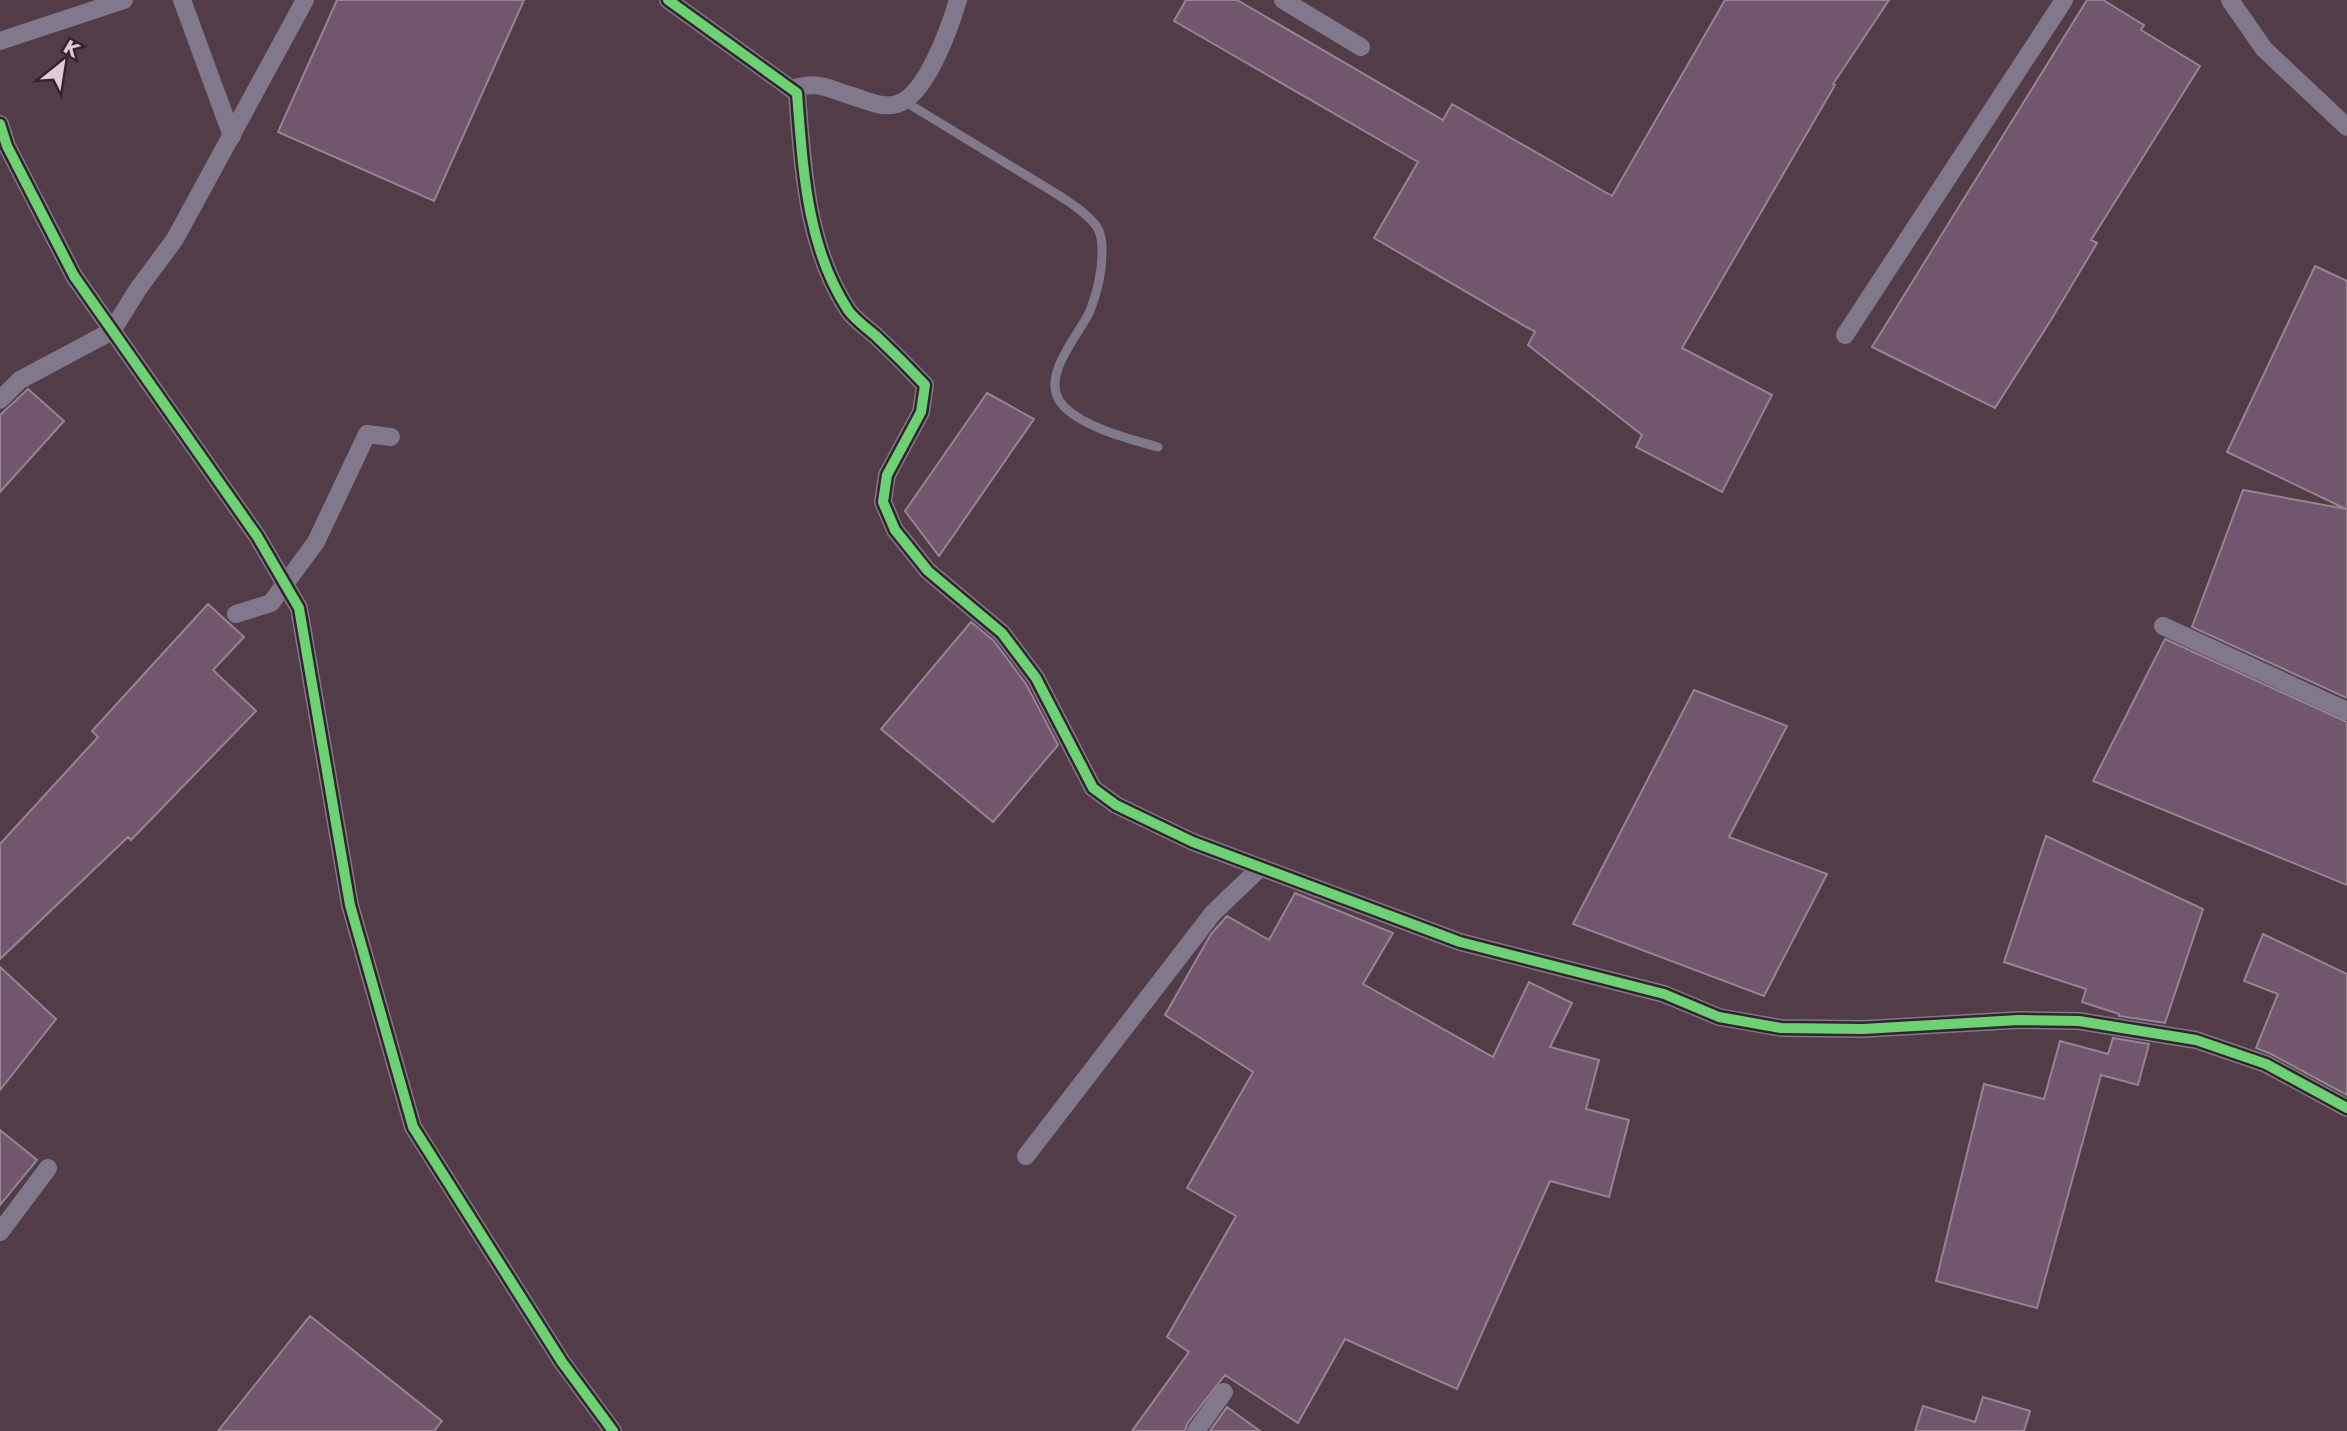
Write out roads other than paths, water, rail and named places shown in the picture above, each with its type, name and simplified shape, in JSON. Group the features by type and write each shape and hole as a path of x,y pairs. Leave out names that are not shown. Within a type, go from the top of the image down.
{"street":[{"path":"0,41 124,0"},
{"path":"182,0 232,136"},
{"path":"0,400 20,380 112,331 138,289 175,239 305,0"},
{"path":"668,0 797,93 802,156 812,223 828,274 850,312 925,385 921,412 887,475 883,502 895,530 928,571 1002,632 1036,678 1093,788 1116,806 1193,842 1460,942 1664,995 1719,1017 1782,1028 1863,1030 2019,1020 2080,1021 2196,1041 2266,1064 2347,1108"},
{"path":"792,89 811,83 882,105 897,104 916,90 945,41 958,0"},
{"path":"1283,0 1361,47"},
{"path":"1845,335 2064,0"},
{"path":"2231,0 2264,49 2347,127"},
{"path":"0,124 7,146 74,276 257,536 299,608 351,905 413,1127 562,1362 612,1431"},
{"path":"236,614 271,603 316,542 367,435 391,437"},
{"path":"2163,626 2347,710"},
{"path":"1026,1156 1213,913 1261,867"},
{"path":"0,1232 48,1168"},
{"path":"1196,1431 1224,1392"}],"lane":[{"path":"903,100 1060,196 1082,212 1098,229 1102,241 1102,268 1090,310 1059,365 1056,391 1061,402 1082,418 1109,432 1158,447"}]}
